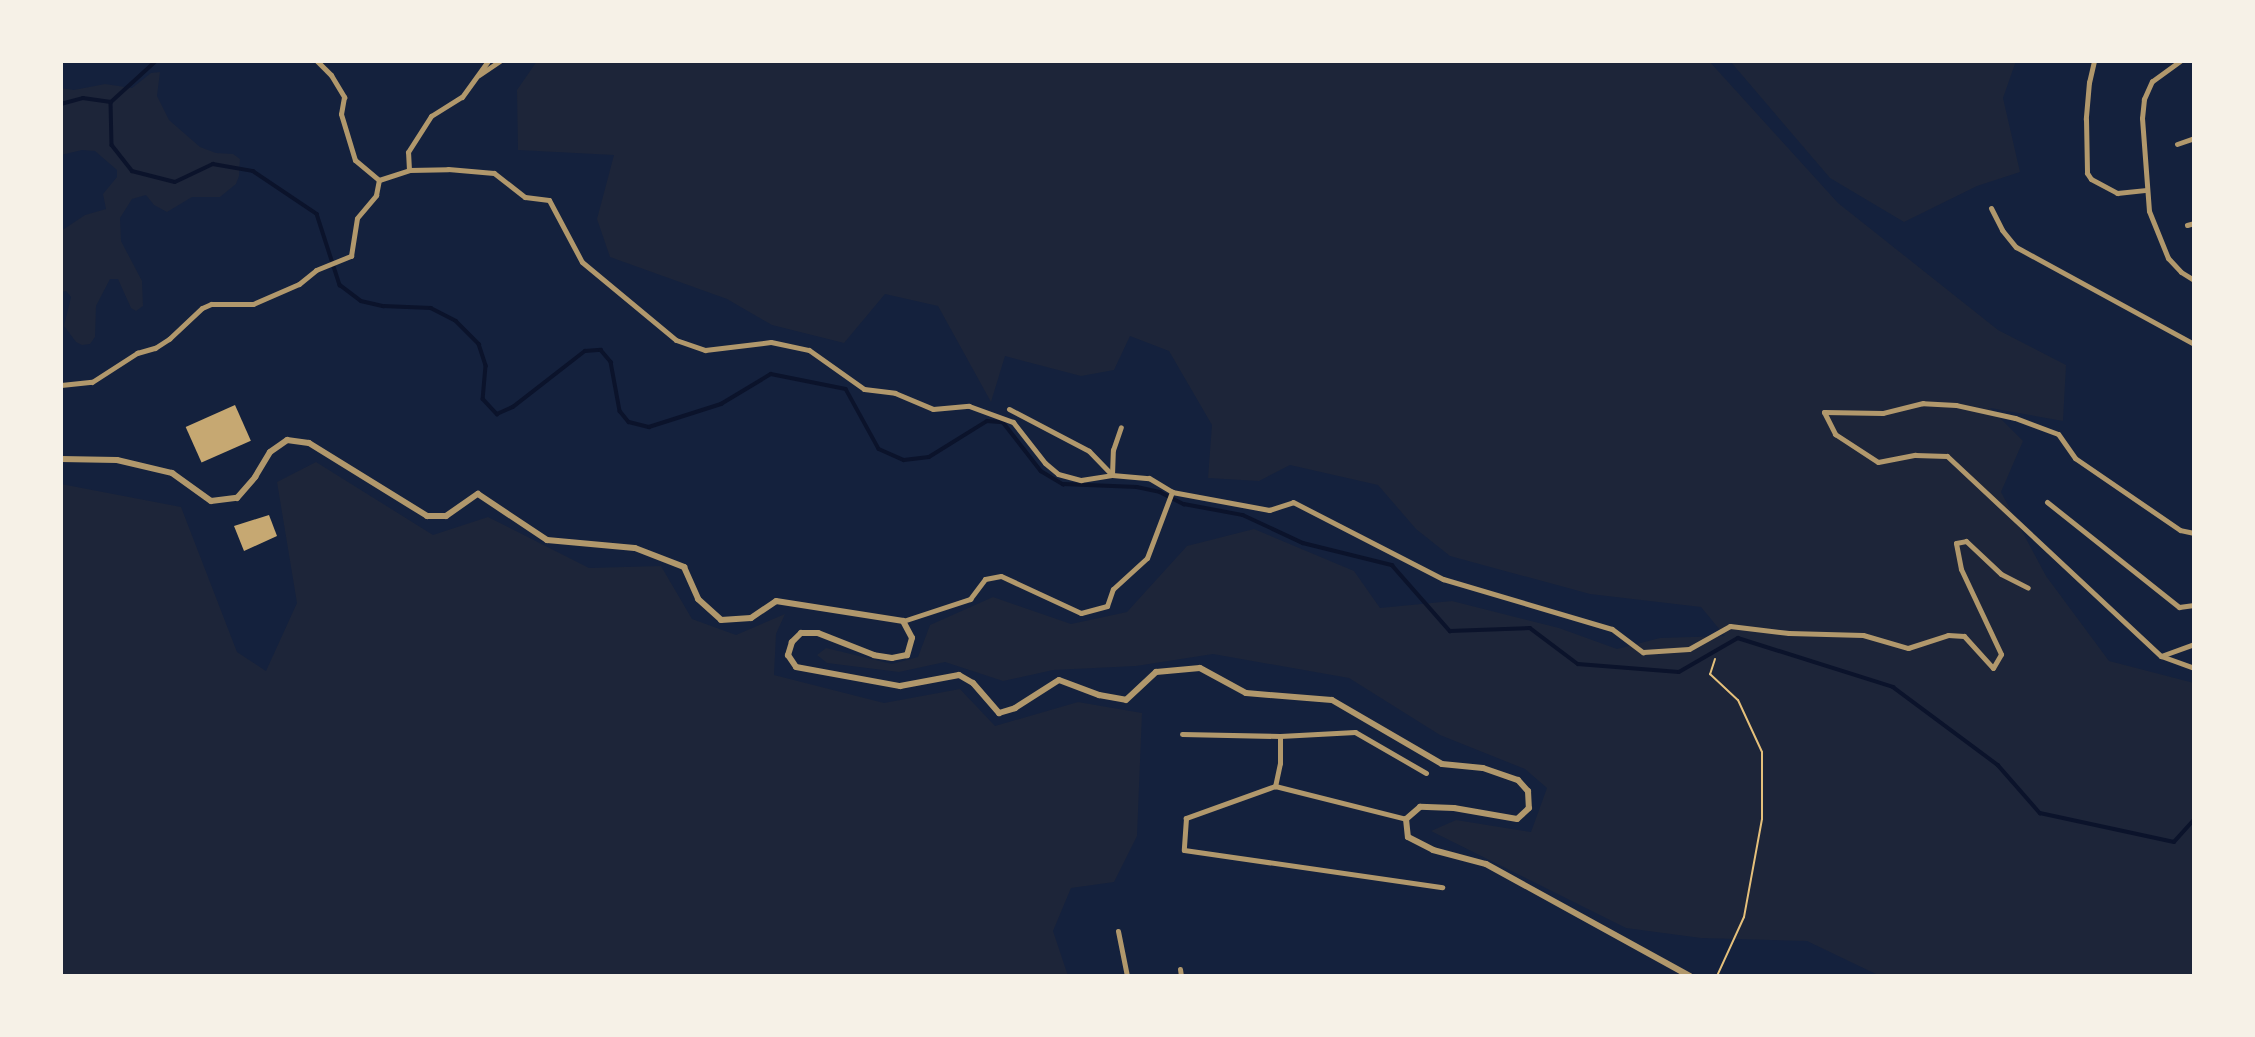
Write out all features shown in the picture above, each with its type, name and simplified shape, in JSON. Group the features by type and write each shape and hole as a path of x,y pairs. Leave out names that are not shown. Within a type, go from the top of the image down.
{"street":[{"path":"317,61 331,75 344,97 341,114 355,160 379,180"},
{"path":"409,170 408,152 431,116 462,97 488,61"},
{"path":"475,78 500,61"},
{"path":"2094,61 2086,119 2087,173 2091,179 2118,193 2147,190"},
{"path":"2180,61 2152,81 2144,99 2142,118 2149,211 2157,238 2168,258 2181,272 2194,280"},
{"path":"2177,144 2194,138"},
{"path":"379,180 409,170 448,169 494,173 525,197 549,200 582,262 676,340 705,349 771,342 808,350 864,388 895,393 933,409 969,406 1013,422 1045,463 1058,474 1081,480 1112,475 1149,478 1172,492 1269,509 1293,502 1443,579 1612,629 1643,652 1689,649 1730,626 1789,633 1863,635 1908,648 1948,635 1964,636 1993,668 2001,654 1961,569 1956,543 1965,541 2000,575 2028,588"},
{"path":"61,385 92,382 137,353 155,348 169,340 202,308 211,304 253,304 299,284 316,270 351,256 357,218 376,195 379,180"},
{"path":"1991,208 2002,230 2016,247 2194,344"},
{"path":"2194,533 2180,530 2075,458 2058,435 2015,418 1956,405 1923,403 1883,413 1824,412 1835,434 1878,462 1915,455 1947,456 2161,656 2194,668"},
{"path":"1009,409 1089,451 1112,475"},
{"path":"1112,475 1113,450 1121,427"},
{"path":"61,459 117,460 172,473 211,501 237,498 255,477 270,452 287,440 309,443 427,516 446,516 478,495 547,540 635,548 684,568 698,599 721,620 751,618 776,601 903,621 970,599 985,579 1001,576 1081,613 1107,606 1113,589 1147,558 1172,492"},
{"path":"2047,502 2179,607 2194,605"},
{"path":"903,621 912,638 906,655 892,658 874,656 818,633 801,634 792,642 788,655 796,667 900,686 959,675 972,683 999,713 1014,708 1059,680 1099,695 1126,699 1156,671 1200,668 1246,693 1332,700 1442,764 1483,768 1518,780 1528,791 1529,808 1517,819 1454,808 1420,807 1406,819"},
{"path":"2161,656 2194,644"},
{"path":"1182,734 1280,736 1355,732 1426,773"},
{"path":"1275,786 1280,763 1280,736"},
{"path":"1406,819 1275,786 1186,818 1184,850 1223,858 1442,887"},
{"path":"1406,819 1408,837 1433,850 1486,864 1690,976"},
{"path":"1118,931 1127,976"}],"path":[{"path":"1715,659 1710,674 1738,700 1762,752 1762,818 1744,917 1717,976"}],"shaded area":[{"path":"537,61 1709,61 1838,203 1998,330 2066,365 2063,421 1990,408 2023,441 2001,492 2046,576 2109,661 2194,683 2194,976 1880,976 1807,941 1701,938 1626,928 1431,831 1456,820 1531,832 1547,788 1525,769 1440,735 1349,678 1213,654 1136,666 1053,670 1003,681 945,662 899,672 827,663 817,655 826,648 892,664 918,657 930,625 993,597 1071,624 1127,612 1187,546 1254,529 1354,571 1380,608 1452,601 1559,628 1617,649 1660,638 1725,636 1701,607 1590,594 1450,556 1416,529 1378,485 1290,465 1259,481 1208,478 1212,425 1169,351 1130,336 1114,370 1081,376 1005,356 991,402 938,306 885,294 844,343 772,325 727,299 610,257 597,219 614,155 518,150 517,90"},
{"path":"1730,61 2016,61 2003,98 2020,172 1977,186 1904,222 1830,178"},
{"path":"160,72 157,96 169,120 200,147 216,153 233,154 240,159 239,176 236,184 220,197 192,197 167,212 154,205 146,195 132,199 120,218 121,241 142,281 143,306 136,311 131,308 118,279 110,279 96,306 95,337 90,344 82,345 76,342 64,326 71,297 66,291 61,292 61,231 85,215 106,209 103,194 117,177 117,170 95,151 82,150 61,155 61,88 74,90 105,84 132,88 151,73"},
{"path":"316,462 433,535 488,517 589,568 661,566 692,619 736,635 785,614 776,634 774,675 884,703 960,689 995,726 1078,702 1142,713 1137,836 1114,882 1071,888 1053,931 1068,976 61,976 61,484 181,507 237,652 266,671 297,603 277,482"}],"building":[{"path":"235,405 251,441 202,463 186,427"},
{"path":"269,515 277,536 244,551 234,526"}],"waterway":[{"path":"111,102 156,61"},
{"path":"61,104 83,98 111,102"},
{"path":"111,102 112,145 132,171 175,182 213,164 253,171 317,214 340,285 361,301 383,306 431,308 456,321 479,344 486,366 483,399 497,414 513,407 585,351 601,350 611,362 620,411 629,422 649,427 721,404 771,374 846,389 879,449 904,460 929,457 987,421 1003,422 1041,471 1063,484 1137,487 1160,492 1184,504 1243,515 1303,543 1392,565 1450,631 1530,628 1578,664 1679,672 1738,638 1893,687 1998,765 2040,813 2174,842 2194,820"}]}
